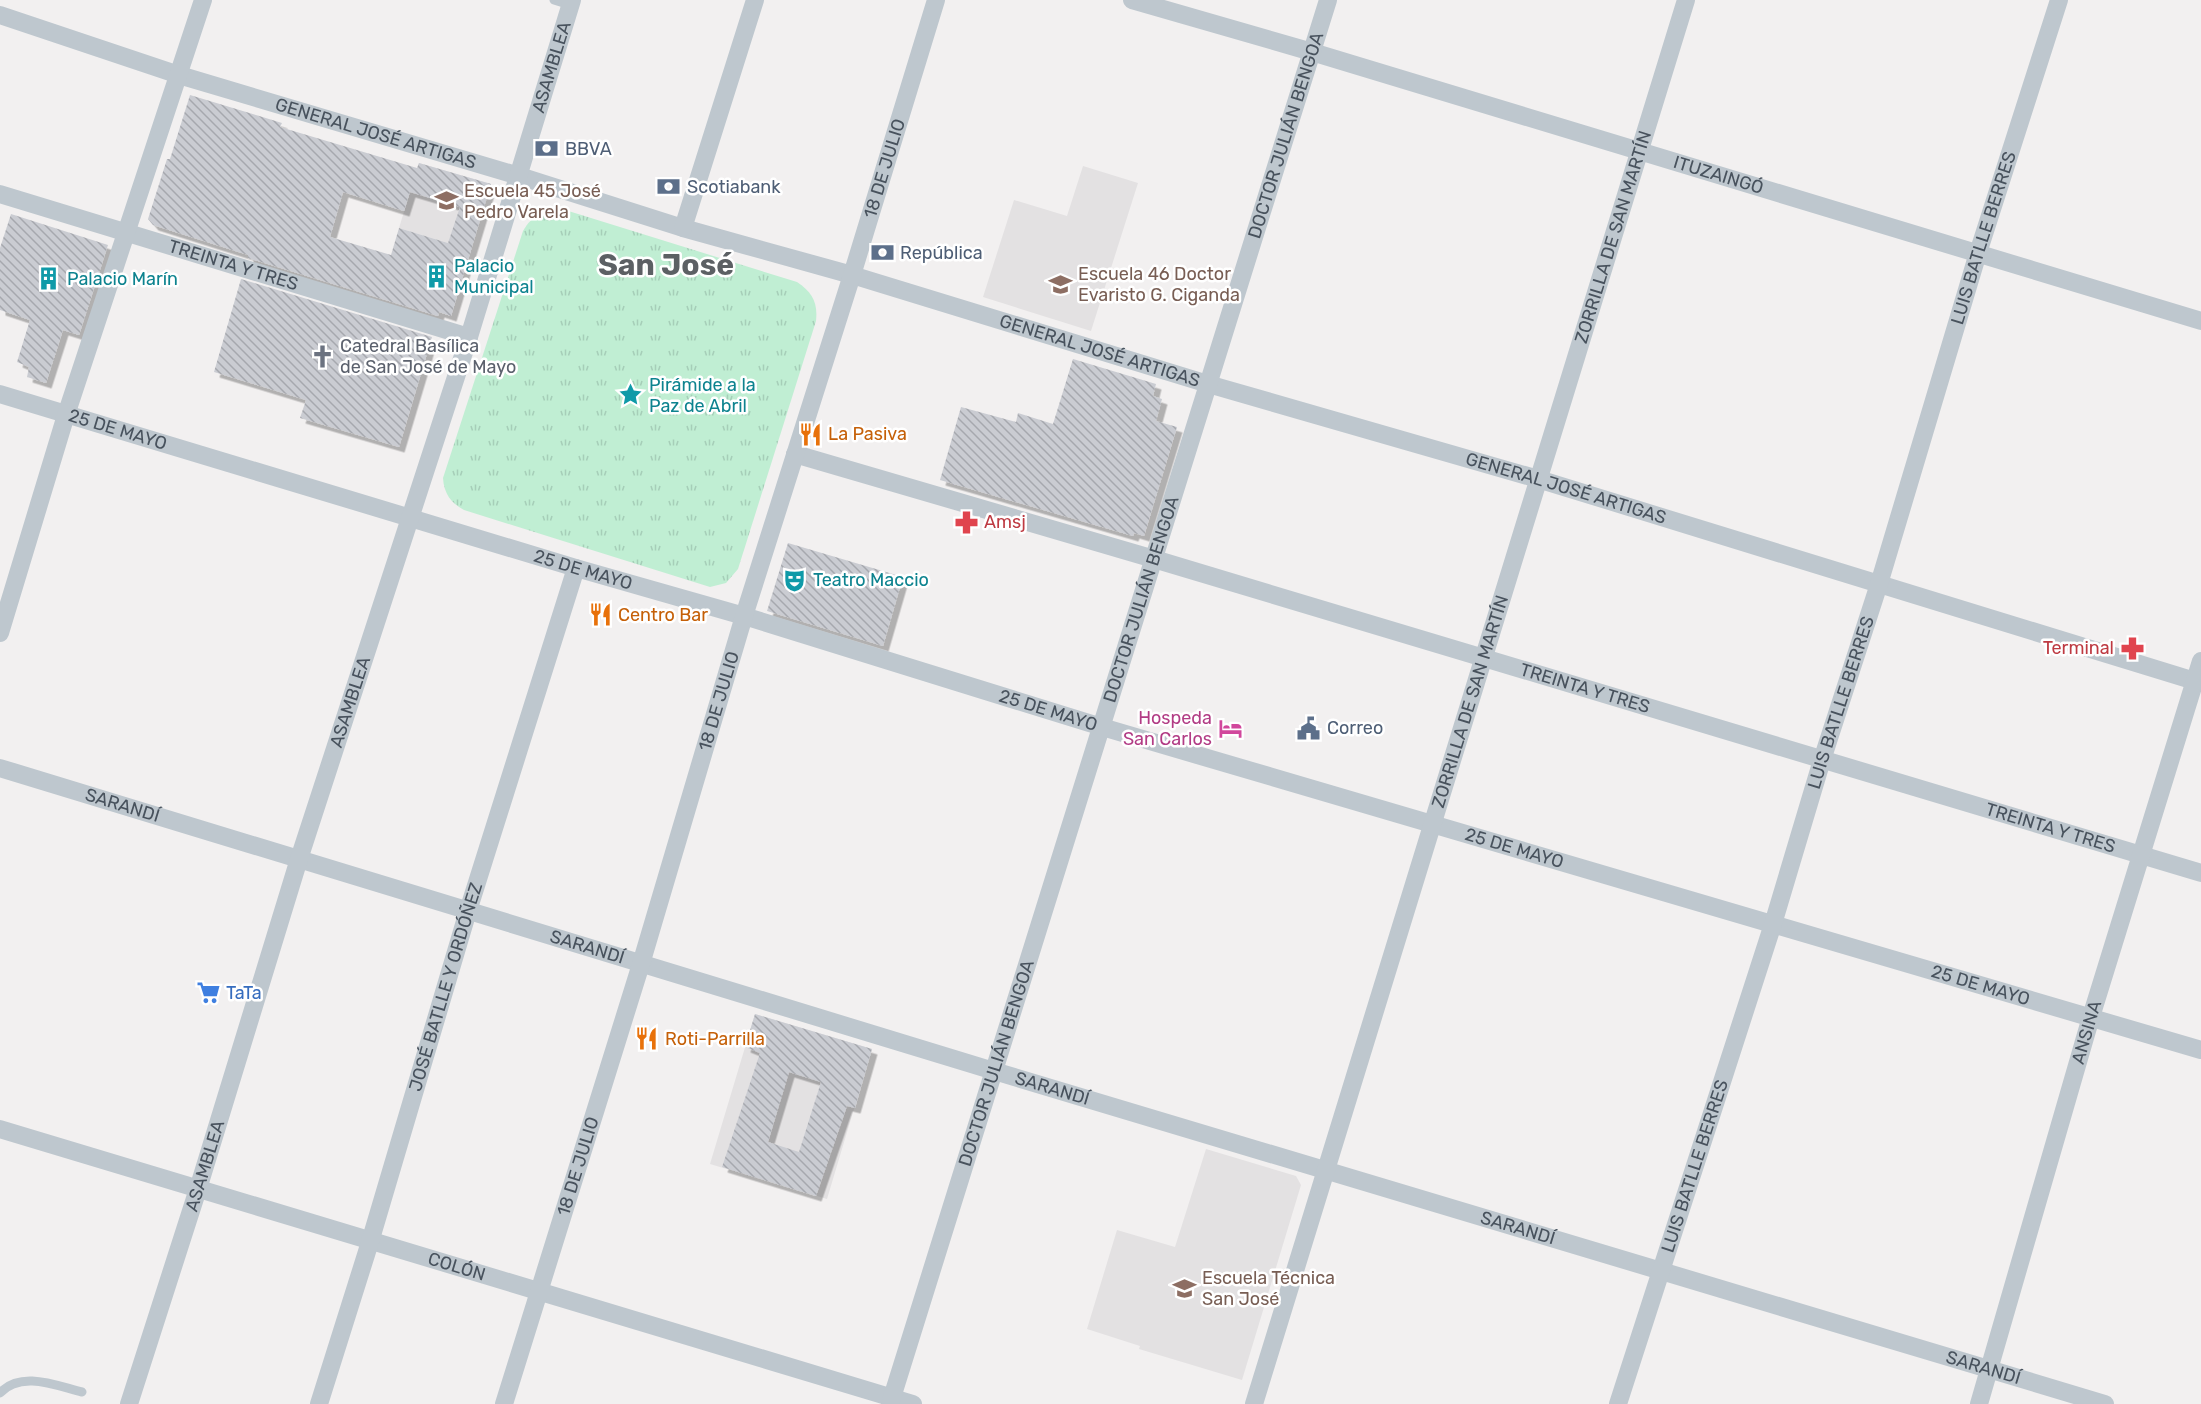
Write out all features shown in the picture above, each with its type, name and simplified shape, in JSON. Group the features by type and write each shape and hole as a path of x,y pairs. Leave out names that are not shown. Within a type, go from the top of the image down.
{"street":[{"path":"0,633 66,415 203,0"},
{"path":"683,228 754,0"},
{"name":"18 DE JULIO","path":"504,1404 641,964 744,616 936,0"},
{"name":"ITUZAINGÓ","path":"1132,0 2201,321"},
{"name":"DOCTOR JULIÁN BENGOA","path":"891,1401 1328,0"},
{"name":"ZORRILLA DE SAN MARTÍN","path":"1254,1404 1686,0"},
{"name":"LUIS BATLLE BERRES","path":"1618,1404 1659,1271 1773,924 1822,760 1879,584 1978,253 2059,0"},
{"name":"ASAMBLEA","path":"129,1404 299,859 469,337 519,176 566,2"},
{"name":"GENERAL JOSÉ ARTIGAS","path":"0,15 179,75 519,176 683,228 852,275 1208,384 1538,479 2198,682"},
{"name":"TREINTA Y TRES","path":"0,194 469,337"},
{"name":"25 DE MAYO","path":"0,394 576,568 744,616 1102,727 2201,1050"},
{"name":"TREINTA Y TRES","path":"795,454 1484,657 2201,873"},
{"name":"JOSÉ BATLLE Y ORDÓÑEZ","path":"319,1404 370,1242 468,911 576,568"},
{"name":"ANSINA","path":"1979,1404 2091,1017 2140,855 2198,682 2201,661"},
{"name":"SARANDÍ","path":"0,768 994,1071 2105,1404"},
{"name":"COLÓN","path":"0,1129 891,1401 913,1404"}],"lane":[{"path":"0,1393 15,1383 29,1380 82,1392"}],"shaded area":[{"name":"Escuela 45 José Pedro Varela","path":"419,163 491,184 471,250 399,228"},
{"path":"1083,166 1138,183 1091,331 983,297 1014,200 1067,216"},
{"path":"755,1014 872,1049 827,1199 710,1164"},
{"name":"Escuela Técnica San José","path":"1206,1149 1296,1176 1301,1185 1242,1380 1139,1349 1140,1346 1087,1329 1117,1230 1175,1247"}],"green space":[{"path":"562,209 797,282 813,298 816,321 738,569 726,583 710,587 464,510 452,501 447,493 443,478 523,231 539,214"}],"building":[{"path":"190,95 282,123 280,127 417,168 419,163 491,184 451,316 439,312 438,316 248,258 248,255 153,225 148,219 167,159 170,159","holes":["343,192 404,211 410,192 460,207 448,243 399,228 391,255 330,237"]},
{"name":"Palacio Marín","path":"11,214 108,245 79,335 63,330 46,383 27,377 29,367 17,362 30,320 0,310 0,248"},
{"name":"Catedral Basílica de San José de Mayo","path":"241,279 432,337 399,447 300,418 306,400 214,372"},
{"path":"1073,359 1156,384 1153,396 1162,399 1156,421 1177,427 1144,536 1134,533 1133,536 940,480 961,407 1016,422 1018,413 1053,424"},
{"path":"788,543 903,577 883,646 767,611"},
{"path":"755,1014 872,1049 855,1108 847,1106 816,1196 722,1167 760,1053 745,1047","holes":["789,1072 821,1082 799,1152 768,1142"]}],"place":[{"name":"BBVA","path":"547,149"},
{"name":"Scotiabank","path":"669,187"},
{"name":"Escuela 45 José Pedro Varela","path":"446,201"},
{"name":"República","path":"882,253"},
{"name":"Palacio Municipal","path":"436,276"},
{"name":"Palacio Marín","path":"49,279"},
{"name":"Escuela 46 Doctor Evaristo G. Ciganda","path":"1060,284"},
{"name":"Catedral Basílica de San José de Mayo","path":"322,356"},
{"name":"Pirámide a la Paz de Abril","path":"631,395"},
{"name":"La Pasiva","path":"810,434"},
{"name":"Amsj","path":"966,522"},
{"name":"Teatro Maccio","path":"795,580"},
{"name":"Centro Bar","path":"600,615"},
{"name":"Terminal","path":"2132,648"},
{"name":"Hospeda San Carlos","path":"1230,728"},
{"name":"Correo","path":"1309,728"},
{"name":"TaTa","path":"208,993"},
{"name":"Roti-Parrilla","path":"647,1039"},
{"name":"Escuela Técnica San José","path":"1184,1288"}],"district":[{"name":"San José","path":"666,265"}]}
